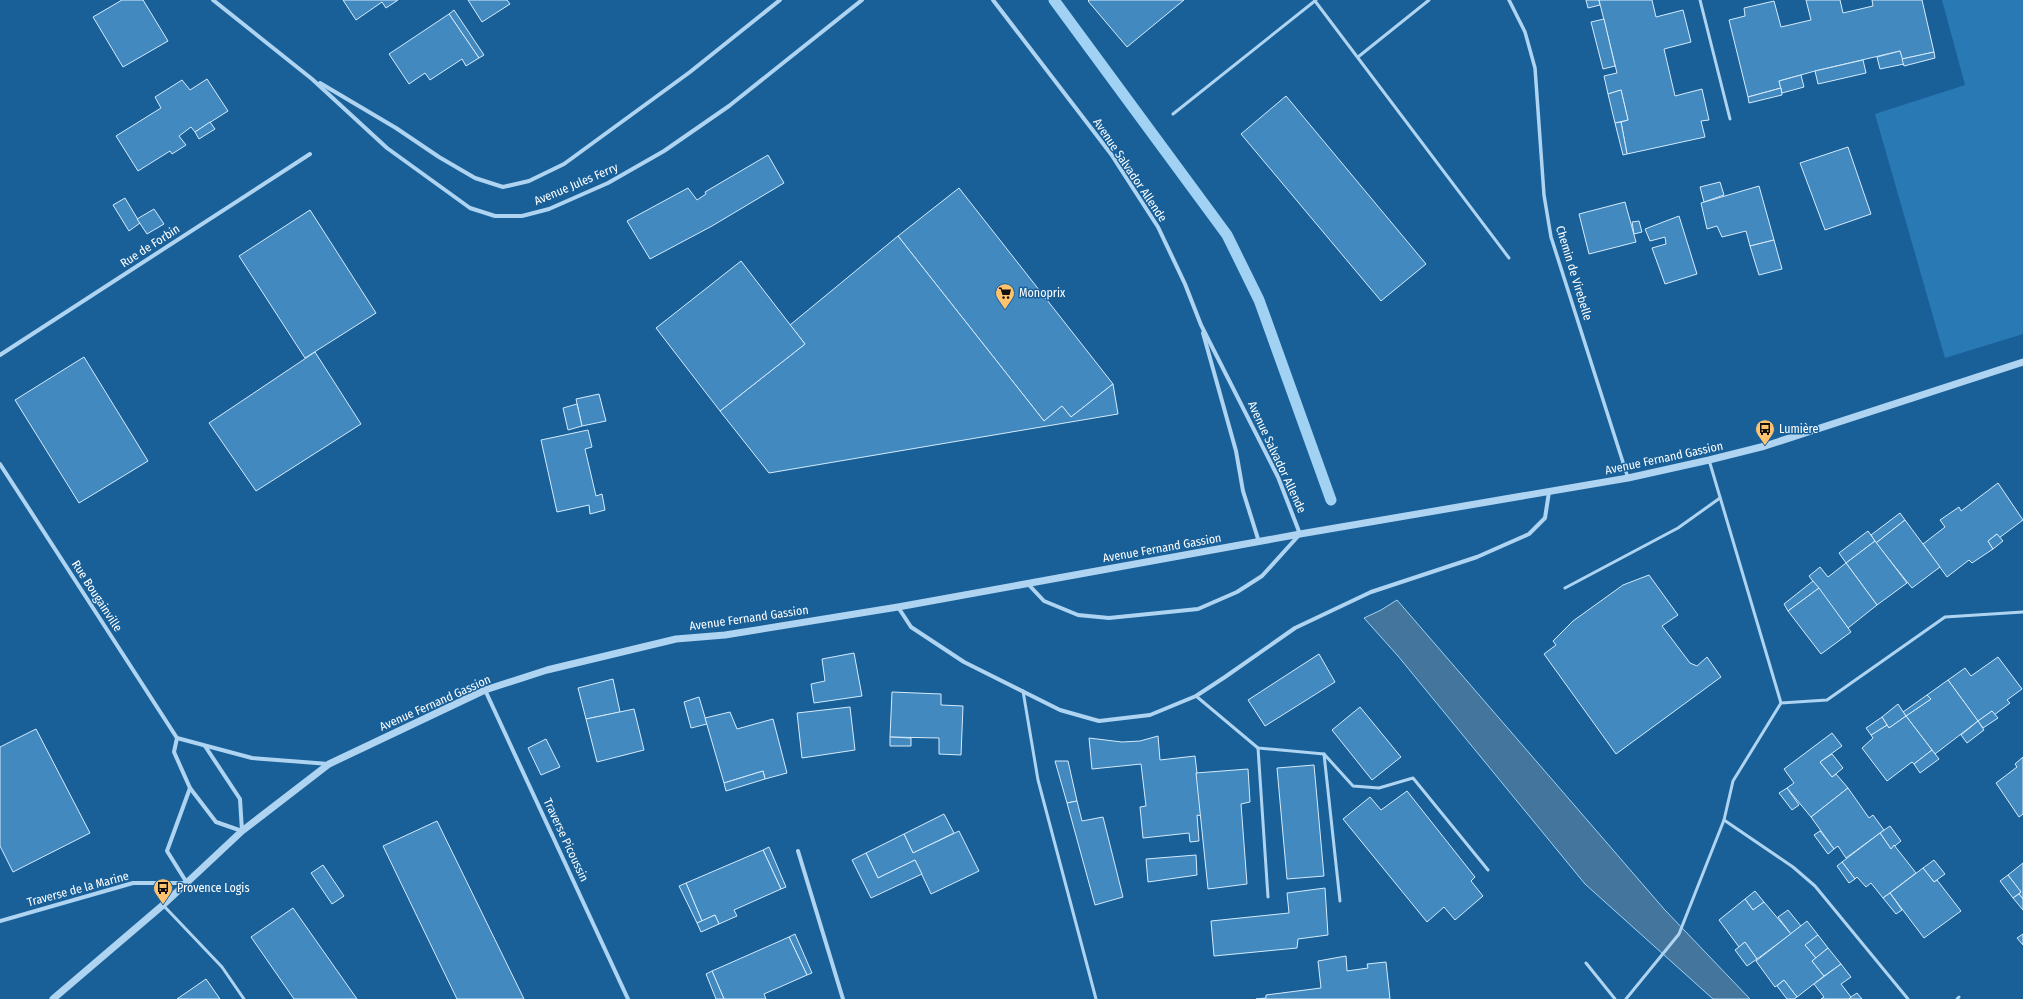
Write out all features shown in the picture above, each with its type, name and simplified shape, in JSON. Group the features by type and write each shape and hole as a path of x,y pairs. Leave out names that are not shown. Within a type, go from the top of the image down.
{"street":[{"name":"Avenue Jules Ferry","path":"213,0 312,79 387,148 470,208 495,216 522,216 549,209 608,183 664,151 729,106 862,0"},
{"name":"Avenue Jules Ferry","path":"312,79 396,128 439,157 469,174 503,187 529,181 564,164 690,72 780,0"},
{"name":"Avenue Salvador Allende","path":"993,0 1111,154 1154,220 1185,284 1201,325 1236,451 1243,491 1258,542"},
{"name":"Chemin de Virebelle","path":"1509,0 1525,32 1535,68 1544,196 1550,237 1628,478"},
{"name":"Rue de Forbin","path":"0,355 310,154"},
{"name":"Avenue Salvador Allende","path":"1201,325 1261,442 1300,534"},
{"name":"Avenue Fernand Gassion","path":"53,999 163,905 242,831 328,764 485,690 547,670 676,639 725,635 898,606 1300,534 1628,478 1709,460 1816,430 2023,362"},
{"name":"Rue Bougainville","path":"0,464 177,738"},
{"path":"898,606 911,627 964,662 1060,710 1099,721 1150,714 1196,696 1225,678 1295,628 1371,592 1477,557 1529,534 1545,518 1549,492"},
{"path":"1028,583 1044,601 1078,615 1109,618 1198,609 1237,592 1262,576 1300,534"},
{"name":"Traverse Picoussin","path":"485,690 628,999"},
{"path":"205,746 240,799 242,831 216,822 190,788 174,752 177,738 252,758 328,764"},
{"path":"187,883 167,851 190,788"},
{"path":"798,851 843,999"},
{"name":"Traverse de la Marine","path":"0,921 133,883 187,883"}],"lane":[{"path":"1173,114 1316,0 1509,258"},
{"path":"1358,57 1429,0"},
{"path":"1700,0 1730,119"},
{"path":"1626,999 1679,934 1724,820 1733,781 1781,703 1709,460"},
{"path":"1565,588 1678,528 1720,498"},
{"path":"1781,703 1827,700 1945,617 2023,612"},
{"path":"1023,691 1038,780 1096,999"},
{"path":"1196,696 1258,748 1324,754 1353,786 1379,788 1413,778 1488,870"},
{"path":"1258,748 1268,897"},
{"path":"1324,754 1340,901"},
{"path":"1724,820 1793,867 1815,886 1908,999"},
{"path":"163,905 222,967 244,999"},
{"path":"1586,964 1615,999"}],"shaded area":[{"path":"1942,0 2023,0 2023,334 1945,358 1875,114 1965,85"},
{"path":"1397,600 1664,909 1750,999 1713,999 1585,884 1398,656 1364,618"}],"building":[{"path":"122,0 143,0 168,41 123,67 93,17"},
{"path":"343,0 398,0 386,8 382,2 356,20"},
{"path":"468,0 507,0 510,4 482,22"},
{"path":"1184,0 1127,47 1088,1"},
{"path":"1586,0 1599,0 1600,5 1588,8"},
{"path":"1599,0 1652,0 1656,17 1683,10 1691,42 1664,49 1675,96 1702,89 1709,120 1701,121 1705,137 1627,154 1621,122 1628,120 1621,90 1608,94 1604,76 1617,73"},
{"path":"1806,0 1840,0 1843,13 1873,6 1872,0 1922,0 1934,52 1902,59 1900,51 1815,71 1779,81 1781,88 1748,97 1729,20 1745,16 1744,8 1774,1 1781,27 1811,20"},
{"path":"454,10 484,55 479,58 449,14"},
{"path":"449,14 479,58 466,66 462,59 430,80 425,73 409,84 389,54"},
{"path":"1604,19 1615,66 1603,69 1591,22"},
{"path":"1900,51 1904,64 1880,69 1877,57"},
{"path":"1934,52 1935,58 1904,66 1902,59"},
{"path":"1863,60 1866,73 1818,84 1815,71"},
{"path":"1801,75 1804,87 1782,93 1779,81"},
{"path":"207,79 228,111 195,132 191,127 179,136 186,145 172,154 170,151 138,171 116,136 161,108 155,97 182,80 190,90"},
{"path":"1781,88 1782,95 1749,103 1748,97"},
{"path":"1621,90 1628,120 1615,123 1608,94"},
{"path":"1286,96 1426,264 1381,301 1241,134"},
{"path":"210,122 215,129 199,139 195,132"},
{"path":"1621,122 1627,154 1623,155 1615,123"},
{"path":"1848,147 1871,214 1825,230 1800,163"},
{"path":"768,155 784,183 712,226 650,259 627,221 688,188 697,200 706,194 705,192"},
{"path":"1720,182 1724,195 1704,202 1700,187"},
{"path":"1759,186 1774,240 1750,246 1746,231 1722,237 1717,226 1707,229 1701,203"},
{"name":"Monoprix","path":"959,188 1113,384 1071,417 1062,406 1044,421 898,236"},
{"path":"125,198 140,223 129,231 113,205"},
{"path":"1625,202 1636,242 1589,254 1579,214"},
{"path":"154,209 164,224 147,234 137,219"},
{"path":"310,210 376,313 305,358 239,256"},
{"path":"1679,216 1697,274 1665,284 1652,248 1666,244 1665,237 1650,241 1645,229"},
{"path":"1639,221 1642,232 1634,234 1632,222"},
{"path":"898,236 1044,421 1062,406 1071,417 1113,384 1118,414 769,473 720,411 805,344 790,325"},
{"path":"1774,240 1782,269 1759,275 1750,246"},
{"path":"741,261 805,344 720,411 656,328"},
{"path":"315,352 361,424 256,491 209,423"},
{"path":"84,357 148,461 79,503 15,400"},
{"path":"599,394 606,421 582,426 576,399"},
{"path":"577,404 582,426 568,430 563,408"},
{"path":"588,430 592,447 585,449 596,496 602,494 605,510 590,514 589,505 557,512 541,440"},
{"path":"1998,483 2023,520 1999,538 1997,534 1988,541 1993,549 1972,563 1969,560 1947,577 1923,544 1945,527 1940,520 1959,507 1961,511"},
{"path":"1900,513 1905,520 1876,543 1871,535"},
{"path":"1905,520 1940,567 1912,588 1876,543"},
{"path":"1868,531 1875,541 1846,563 1839,553"},
{"path":"1997,534 2003,541 1993,549 1988,541"},
{"path":"1875,541 1907,583 1877,605 1846,563"},
{"path":"1846,563 1877,605 1848,628 1809,576 1820,567 1828,577"},
{"path":"1649,575 1678,615 1662,626 1690,663 1697,666 1707,657 1721,677 1616,754 1544,654 1556,645 1553,641 1573,621 1623,585"},
{"path":"1813,581 1819,588 1788,611 1784,604"},
{"path":"1819,588 1851,632 1821,654 1788,611"},
{"path":"854,653 862,696 814,703 811,684 825,681 822,659"},
{"path":"1319,654 1335,682 1265,726 1248,700"},
{"path":"1998,657 2022,689 2007,700 2010,703 1994,715 1992,711 1978,721 1948,680 1965,668 1971,676"},
{"path":"613,679 620,712 586,719 578,688"},
{"path":"1948,680 1978,721 1935,754 1906,716 1931,699 1927,695"},
{"path":"892,692 941,694 941,705 963,706 961,755 939,754 939,738 890,737"},
{"path":"1927,695 1931,699 1906,716 1903,712"},
{"path":"699,697 707,724 691,728 684,702"},
{"path":"1898,704 1906,716 1889,728 1882,717"},
{"path":"850,707 855,750 802,758 797,713"},
{"path":"1360,707 1401,757 1372,780 1332,730"},
{"path":"634,709 644,750 597,762 586,719"},
{"path":"1992,711 1998,718 1983,728 1978,721"},
{"path":"730,712 737,729 773,719 787,773 765,779 763,771 724,783 705,718"},
{"path":"1906,716 1932,750 1914,764 1912,762 1887,781 1862,748 1873,738 1871,735 1887,725 1889,728"},
{"path":"1882,717 1887,725 1871,735 1866,728"},
{"path":"1978,721 1984,730 1967,743 1961,735"},
{"path":"36,729 90,833 13,872 0,846 0,747"},
{"path":"1832,733 1842,746 1820,762 1832,777 1836,774 1848,788 1811,817 1787,788 1794,783 1784,769"},
{"path":"1158,736 1160,760 1195,756 1202,816 1197,815 1199,841 1190,842 1189,833 1143,838 1140,807 1146,806 1141,764 1092,769 1089,738 1122,742 1140,741"},
{"path":"890,737 911,738 911,746 890,746"},
{"path":"546,739 560,767 541,775 528,748"},
{"path":"1932,750 1939,759 1920,773 1914,764"},
{"path":"1832,754 1843,768 1832,777 1820,762"},
{"path":"2023,757 2023,814 2019,817 1996,783 2017,767 2015,764"},
{"path":"1055,761 1068,761 1077,801 1067,803"},
{"path":"1314,765 1324,876 1287,879 1277,768"},
{"path":"1248,769 1250,802 1241,804 1247,884 1208,889 1196,773"},
{"path":"763,771 765,779 726,791 724,783"},
{"path":"1787,788 1799,805 1792,810 1779,793"},
{"path":"1848,788 1869,818 1873,815 1884,830 1846,858 1838,846 1834,849 1811,817"},
{"path":"1407,791 1475,877 1471,881 1483,896 1455,920 1444,907 1427,922 1343,819 1370,797 1381,810"},
{"path":"1077,801 1082,821 1103,817 1123,897 1095,905 1067,803"},
{"path":"944,814 954,833 913,853 904,834"},
{"path":"437,821 524,999 457,999 383,846"},
{"path":"1890,826 1901,841 1891,849 1880,833"},
{"path":"959,831 979,871 931,894 915,860 878,878 866,853 904,834 913,853"},
{"path":"1820,831 1834,849 1828,854 1814,835"},
{"path":"1880,833 1891,849 1894,845 1916,873 1883,898 1871,883 1866,887 1857,877 1855,879 1842,862"},
{"path":"769,847 786,887 781,889 763,850"},
{"path":"763,850 781,889 734,910 737,916 719,924 715,915 702,921 686,883"},
{"path":"866,853 878,878 915,860 922,874 871,898 852,860"},
{"path":"1196,855 1197,875 1148,882 1146,859"},
{"path":"1934,860 1945,874 1934,882 1923,868"},
{"path":"1842,862 1855,879 1849,883 1837,866"},
{"path":"2023,863 2023,899 2019,894 2021,892 2008,875"},
{"path":"323,865 344,896 332,904 311,873"},
{"path":"1923,868 1934,882 1937,880 1961,911 1924,938 1890,893"},
{"path":"2008,875 2021,892 2013,898 2000,881"},
{"path":"686,883 702,921 697,923 679,886"},
{"path":"1325,888 1328,935 1298,939 1297,948 1214,956 1211,921 1289,913 1287,893"},
{"path":"1755,891 1764,902 1753,910 1745,899"},
{"path":"1890,893 1902,910 1896,914 1883,898"},
{"path":"2019,894 2023,899 2023,910 2013,898"},
{"path":"1745,899 1753,910 1764,902 1791,934 1757,959 1745,942 1739,947 1719,920"},
{"path":"293,908 357,999 294,999 251,937"},
{"path":"1788,910 1801,926 1791,934 1778,917"},
{"path":"715,915 719,924 701,932 697,923"},
{"path":"1807,921 1818,935 1805,945 1816,958 1812,961 1824,976 1797,997 1784,980 1775,987 1756,961"},
{"path":"795,934 812,973 807,975 789,937"},
{"path":"2023,934 2023,945 2017,938"},
{"path":"1818,935 1828,948 1816,958 1805,945"},
{"path":"789,937 807,975 764,994 766,999 724,999 712,971"},
{"path":"1745,942 1757,959 1747,966 1735,950"},
{"path":"1828,948 1841,964 1824,976 1812,961"},
{"path":"1346,956 1347,971 1368,968 1367,964 1386,962 1390,999 1256,999 1266,998 1266,995 1321,988 1318,961"},
{"path":"1841,964 1851,977 1841,984 1851,997 1849,999 1821,999 1824,997 1814,984"},
{"path":"712,971 724,999 716,999 706,974"},
{"path":"206,979 220,999 177,999"},
{"path":"1784,980 1797,997 1794,999 1787,999 1777,986"},
{"path":"1857,993 1862,999 1849,999 1851,997"}],"waterway":[{"path":"1054,0 1227,235 1259,300 1331,500"}],"place":[{"name":"Monoprix","path":"1005,310"},
{"name":"Lumière","path":"1765,446"},
{"name":"Provence Logis","path":"163,905"}]}
